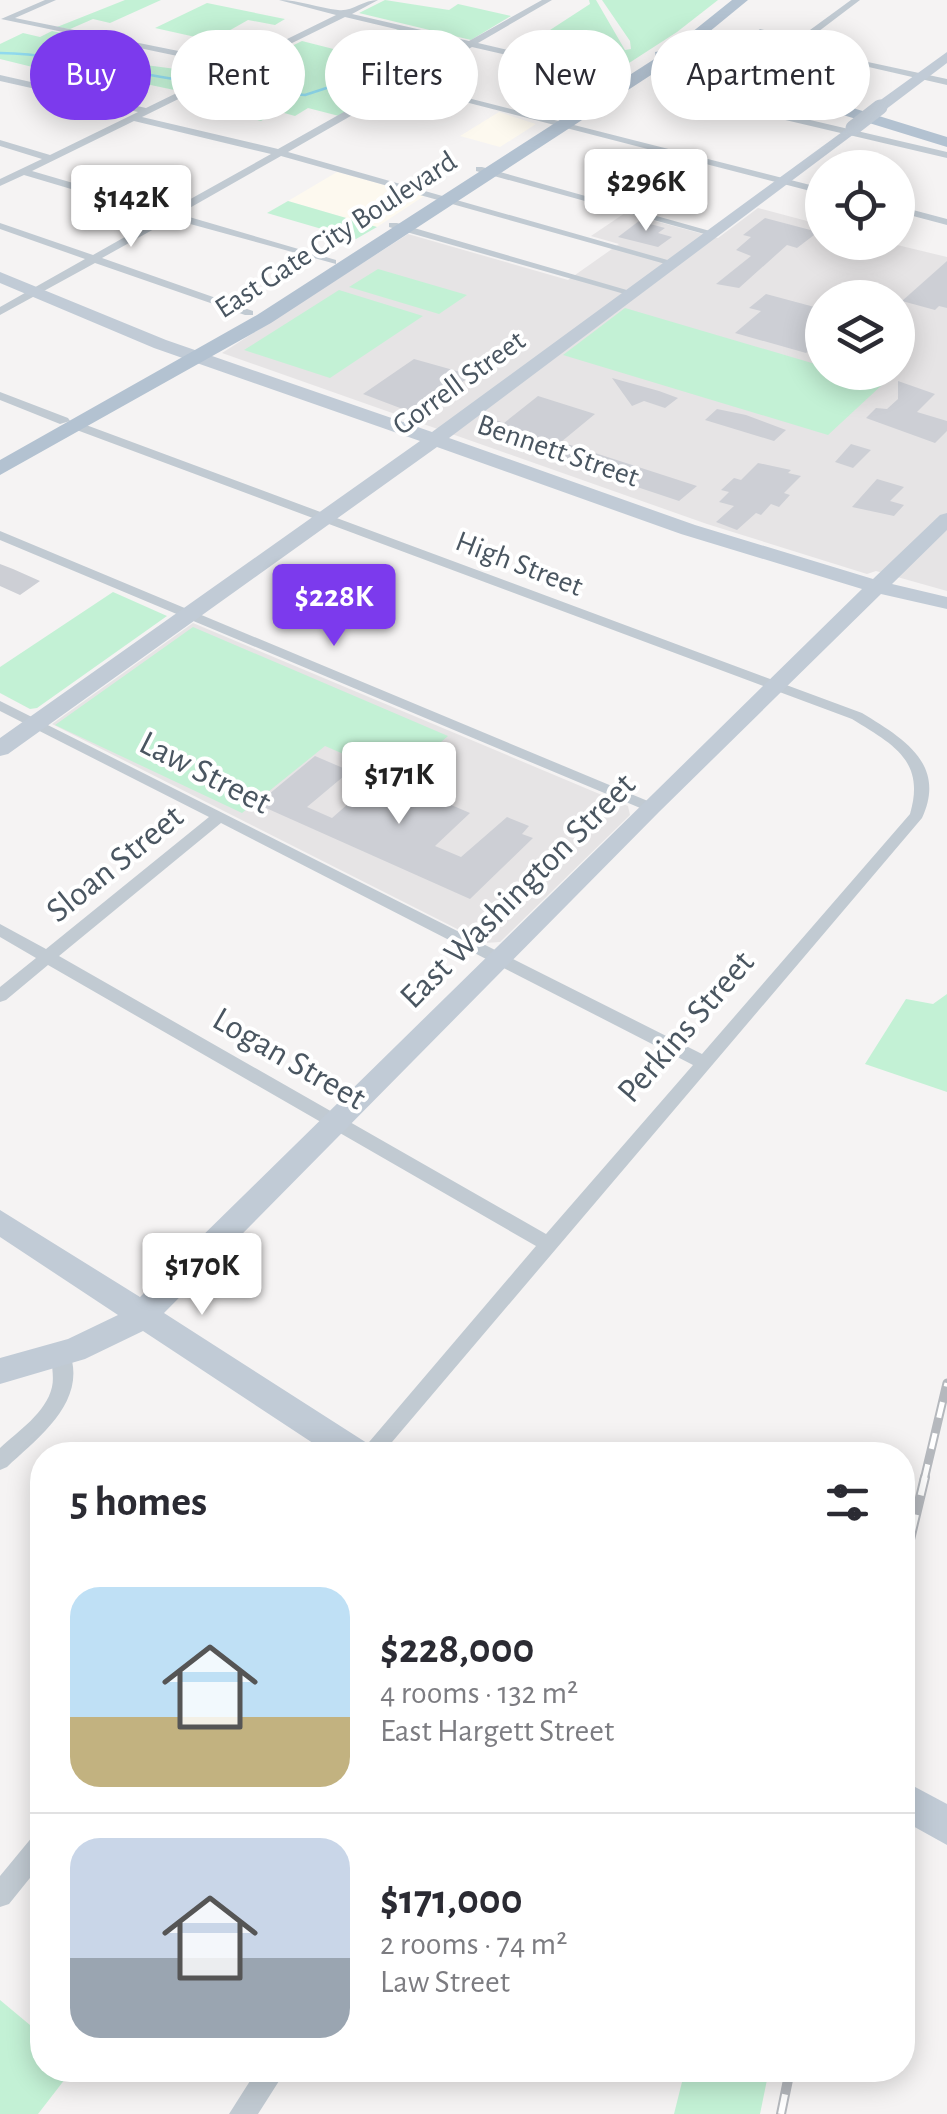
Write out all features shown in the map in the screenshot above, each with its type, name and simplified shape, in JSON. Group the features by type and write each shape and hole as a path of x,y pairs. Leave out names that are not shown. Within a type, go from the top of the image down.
{"main road":[{"name":"East Gate City Boulevard","path":"692,30 726,0"},
{"name":"East Gate City Boulevard","path":"699,30 741,0"},
{"name":"East Gate City Boulevard","path":"0,469 71,423 192,356 651,63"},
{"path":"870,115 947,139"},
{"name":"East Gate City Boulevard","path":"558,124 563,120"},
{"name":"East Gate City Boulevard","path":"192,356 250,312 399,226"},
{"name":"East Gate City Boulevard","path":"0,456 71,423"}],"street":[{"path":"3,20 52,0"},
{"path":"283,0 417,30"},
{"path":"305,34 374,0"},
{"path":"478,42 548,0"},
{"path":"816,30 856,0"},
{"path":"3,20 171,53"},
{"name":"Gorrell Street","path":"0,748 434,440 947,56"},
{"path":"870,65 947,82"},
{"path":"0,78 30,85"},
{"path":"478,103 805,186"},
{"path":"0,183 130,120"},
{"path":"142,120 281,153 674,262"},
{"path":"0,312 340,120"},
{"path":"808,120 947,155"},
{"path":"0,142 51,158"},
{"path":"485,171 712,233"},
{"path":"22,172 332,262"},
{"path":"915,214 947,222"},
{"path":"0,226 250,312"},
{"path":"399,226 632,292"},
{"name":"Bennett Street","path":"0,277 100,323 673,524 875,588 947,603"},
{"name":"High Street","path":"0,396 774,686"},
{"name":"East Washington Street","path":"0,1371 119,1332 142,1316 650,806 947,519"},
{"path":"0,535 650,806"},
{"name":"Perkins Street","path":"379,1442 917,815 925,796 925,781 903,746 857,716 774,686"},
{"name":"Law Street","path":"0,706 702,1062"},
{"name":"Sloan Street","path":"0,996 220,816"},
{"name":"Logan Street","path":"0,930 546,1244"},
{"path":"0,1222 338,1442"},
{"path":"0,1461 62,1396 67,1381 61,1354"},
{"path":"915,1806 947,1826"},
{"path":"0,1895 30,1859"},
{"path":"242,2114 265,2082"}],"shaded area":[{"path":"498,113 498,120 536,124 500,147 460,136"},
{"path":"337,172 424,196 377,227 288,201"},
{"path":"758,208 805,220 805,260 915,260 915,249 947,257 947,591 876,571 867,574 707,524 222,353 408,234 568,280 619,244 591,236 625,213 718,238"},
{"path":"193,623 628,806 630,815 500,942 485,943 52,724"}],"green space":[{"path":"125,0 161,0 110,23 93,19 70,29 57,27"},
{"path":"385,0 449,10 458,4 511,16 478,36 478,30 430,30 359,13"},
{"path":"589,0 596,0 613,30 550,30 590,4"},
{"path":"602,0 718,0 680,30 651,30 651,49 631,62 631,30 622,30"},
{"path":"207,3 285,19 275,25 248,20 230,30 171,32 155,28"},
{"path":"23,33 30,35 30,66 0,59 0,44"},
{"path":"305,42 325,47 325,112 305,110"},
{"path":"151,66 171,68 171,89 151,85"},
{"path":"288,201 377,227 356,239 267,213"},
{"path":"378,269 467,295 439,314 349,287"},
{"path":"339,290 423,316 330,378 244,350"},
{"path":"625,308 805,361 805,390 877,390 828,435 563,355"},
{"path":"113,592 167,616 37,708 30,709 0,693 0,667"},
{"path":"193,627 448,736 399,778 325,746 242,813 55,725"},
{"path":"947,994 947,1092 865,1064 906,999 933,1004"},
{"path":"0,2000 30,2025 30,2082 63,2082 38,2114 0,2114"},
{"path":"682,2082 767,2082 760,2114 674,2114"}],"building":[{"path":"765,218 805,229 805,242 797,248 787,245 739,288 716,284 751,256 736,250 751,237 743,235"},
{"path":"639,221 665,228 658,233 672,237 658,247 618,237"},
{"path":"947,261 947,308 939,306 935,310 915,305 915,289"},
{"path":"766,294 805,304 805,353 735,333 761,311 749,308"},
{"path":"414,359 471,375 440,401 416,414 363,394"},
{"path":"612,378 678,398 665,408 644,401 632,406"},
{"path":"915,387 935,394 917,412 947,421 947,431 935,443 866,418 876,408 887,409 898,399 898,390"},
{"path":"538,396 595,414 561,442 697,486 679,501 478,434 496,420 504,423"},
{"path":"717,409 786,430 774,441 705,420"},
{"path":"851,444 871,450 853,468 835,462"},
{"path":"758,463 801,476 784,493 790,495 779,507 771,504 737,530 716,522 734,506 719,502 729,492 721,490 734,478 741,480"},
{"path":"877,479 904,487 890,501 904,505 894,516 852,507"},
{"path":"0,564 40,581 20,595 0,586"},
{"path":"315,756 350,771 307,807 332,818 381,775 470,813 435,846 461,857 507,817 529,826 522,834 533,838 470,899 257,804"}],"waterway":[{"path":"0,53 49,57 171,78"},
{"path":"305,95 325,88"}],"railway":[{"path":"924,1480 947,1383"},
{"path":"915,1519 925,1477"},
{"path":"781,2114 788,2082"}]}
